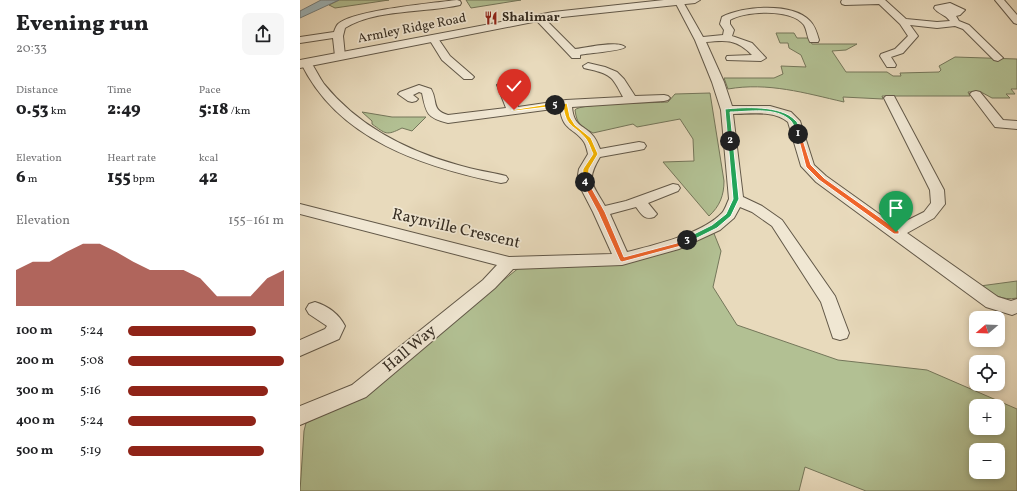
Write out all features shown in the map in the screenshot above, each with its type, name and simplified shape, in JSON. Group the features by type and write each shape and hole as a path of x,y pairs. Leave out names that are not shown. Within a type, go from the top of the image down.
{"street":[{"name":"Armley Ridge Road","path":"304,68 340,56 539,18 579,12 695,0"},
{"path":"845,2 880,0 903,22 913,36 899,51 884,56 891,65"},
{"path":"998,0 1017,21"},
{"path":"678,1 700,40 718,82 727,110 736,199 757,209 778,223 828,301 840,334"},
{"path":"340,56 339,34 342,25 347,21 456,3"},
{"path":"727,37 729,30 725,24 725,19 731,15 754,10 778,12 799,17 806,21 814,40"},
{"path":"949,13 956,23"},
{"path":"539,18 574,55 601,48 620,47"},
{"path":"903,22 937,25 956,23 966,27 998,58"},
{"path":"300,40 339,34"},
{"path":"700,40 727,37 748,45 761,58 731,58"},
{"path":"434,39 446,58 468,77"},
{"path":"588,66 605,70 619,80 625,94 632,100"},
{"path":"304,68 344,112 398,150 448,167 501,180"},
{"path":"503,85 514,110"},
{"path":"412,99 404,94 419,88 427,91 431,110 438,116 448,119 566,104 664,98"},
{"path":"976,94 999,124 1017,125"},
{"path":"890,98 937,190 938,204 929,215 896,232"},
{"path":"566,104 567,117 573,126 589,139 595,154"},
{"path":"727,110 770,110 787,115 794,121 808,166 822,179 992,302 1016,310"},
{"path":"622,260 602,212 584,181 586,169 595,154 639,146"},
{"path":"602,212 639,201 673,188"},
{"name":"Raynville Crescent","path":"300,210 508,263 622,260 679,244 715,226 729,215 736,199"},
{"path":"639,201 649,214"},
{"name":"Hall Way","path":"300,416 359,391 489,284 508,263"},
{"path":"300,348 332,334 336,326 332,320 316,309"}],"green space":[{"path":"339,0 389,0 335,8 329,5"},
{"path":"466,0 521,0 471,8"},
{"path":"776,33 794,33 797,38 809,38 812,44 857,44 846,50 832,51 846,72 887,72 893,76 901,76 900,73 939,72 941,70 939,66 955,57 1017,59 1017,89 1011,89 1015,94 1006,94 1010,98 992,98 981,92 968,92 970,96 882,96 883,99 843,97 844,102 801,92 772,88 743,87 728,89 724,78 774,78 783,74 781,66 806,67 801,55 789,48 788,43 780,43"},
{"path":"710,93 724,181 721,200 709,216 663,162 694,161 693,139 680,119 637,127 633,124 593,133 585,129 578,122 575,110 589,106 668,102 675,94"},
{"path":"362,112 392,117 426,117 412,131 402,128 386,133 372,124 372,121"},
{"path":"713,231 721,251 713,287 737,325 838,360 927,370 969,388 969,391 975,391 994,399 969,399 969,435 1005,435 1005,404 1017,409 1017,491 866,491 805,467 799,491 300,491 304,431 306,423 355,399 525,263 622,259"},
{"path":"1017,281 1017,298 1012,299 1002,298 980,286"}],"water":[{"path":"321,0 339,0 300,18 300,11"}],"place":[{"name":"Shalimar","path":"491,18"}],"route":[{"path":"514,110 566,104 567,117 573,126 589,139 595,154 586,169 584,181 602,212 622,260 679,244 715,226 729,215 736,199 727,110 770,110 787,115 794,121 808,166 822,179 896,232"}]}
